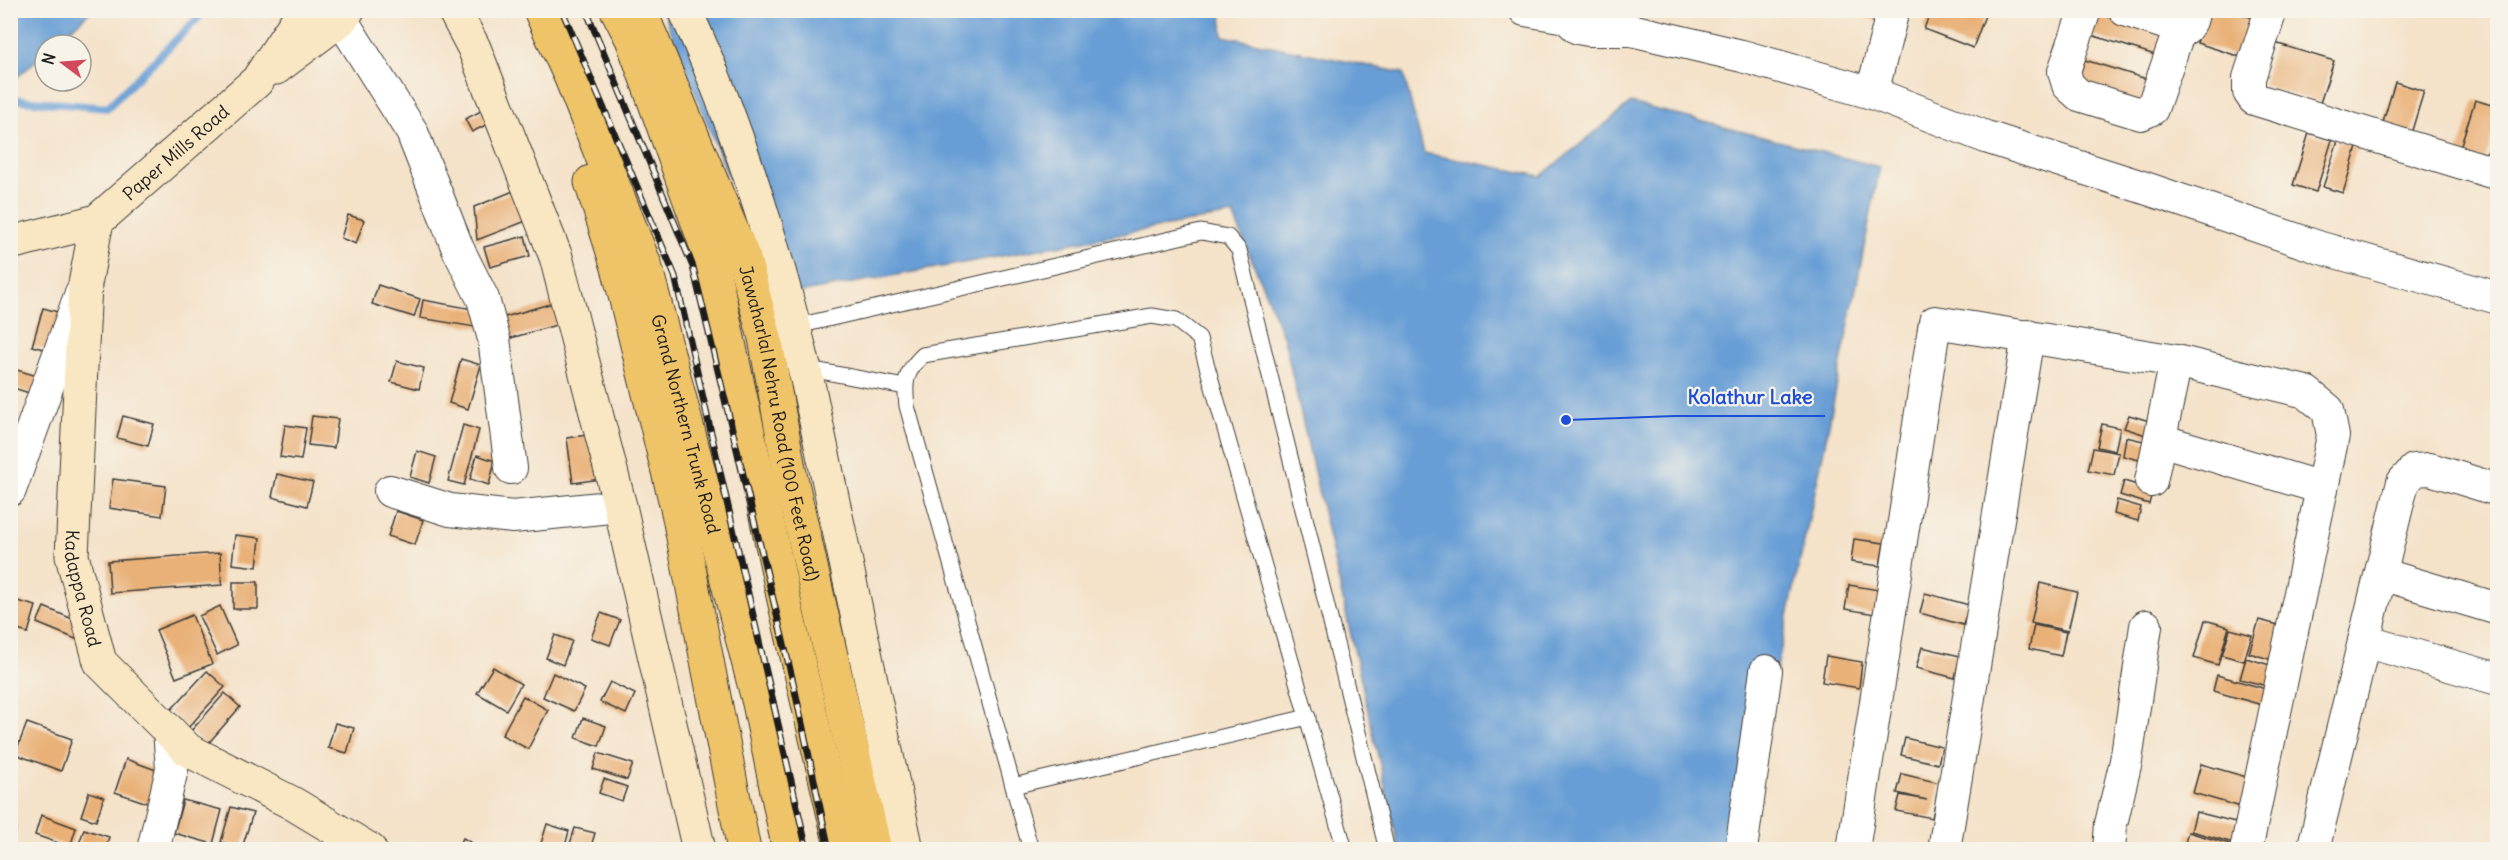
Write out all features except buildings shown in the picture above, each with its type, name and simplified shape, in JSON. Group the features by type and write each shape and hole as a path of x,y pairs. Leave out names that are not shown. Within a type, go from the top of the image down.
{"main road":[{"path":"525,10 560,87 619,271 678,512 744,849"},
{"name":"Grand Northern Trunk Road","path":"540,10 571,78 645,265 759,703 789,849"},
{"path":"617,10 632,39 711,259 784,600 842,849"},
{"name":"Jawaharlal Nehru Road (100 Feet Road)","path":"640,10 744,259 765,338 790,474 875,849"}],"street":[{"name":"Paper Mills Road","path":"10,243 97,221 257,81 304,10"},
{"path":"454,10 474,48 556,257 620,506 699,849"},
{"path":"685,10 747,161 804,368 907,849"},
{"path":"1525,10 1566,14 1578,28 1631,30 1742,56 1872,93 1986,137 2321,248 2498,297"},
{"path":"1872,93 1893,10"},
{"path":"2085,10 2064,71 2068,85 2079,95 2141,114 2152,109 2187,19 2125,10"},
{"path":"2271,10 2248,78 2248,92 2254,99 2498,174"},
{"path":"257,81 345,15 412,132 459,249 483,299 494,339 511,468"},
{"name":"Kadappa Road","path":"97,221 85,284 72,556 100,662 188,750 292,803 370,849"},
{"path":"10,490 85,284"},
{"path":"1853,849 1935,322 2176,361 2306,393 2328,410 2333,436 2246,849"},
{"path":"1944,849 2028,336"},
{"path":"2151,481 2176,361"},
{"path":"2160,440 2322,488"},
{"path":"2313,849 2403,482 2414,470 2430,469 2498,490"},
{"path":"390,491 450,510 513,517 620,506"},
{"path":"2381,574 2498,609"},
{"path":"2109,849 2111,824 2126,761 2146,626"},
{"path":"2364,641 2498,679"},
{"path":"1741,849 1766,671"},
{"path":"153,849 172,769 169,730"}],"lane":[{"path":"793,327 1201,232 1228,237 1239,250 1387,849"},
{"path":"1031,849 907,406 905,387 910,367 923,355 1152,316 1176,320 1199,338 1345,849"},
{"path":"804,368 905,387"},
{"path":"1013,786 1308,717"}],"water":[{"path":"11,10 91,10 66,33 33,33 33,63 11,83"},
{"path":"663,11 1221,11 1223,36 1403,73 1424,153 1541,176 1631,103 1880,167 1824,449 1748,802 1721,849 1399,849 1284,338 1233,214 776,297"}],"waterway":[{"path":"10,99 107,108 206,10"}],"railway":[{"path":"562,10 675,276 807,850"},
{"path":"586,10 693,267 794,686 829,850"}],"place":[{"name":"Kolathur Lake","path":"1566,420"}]}
